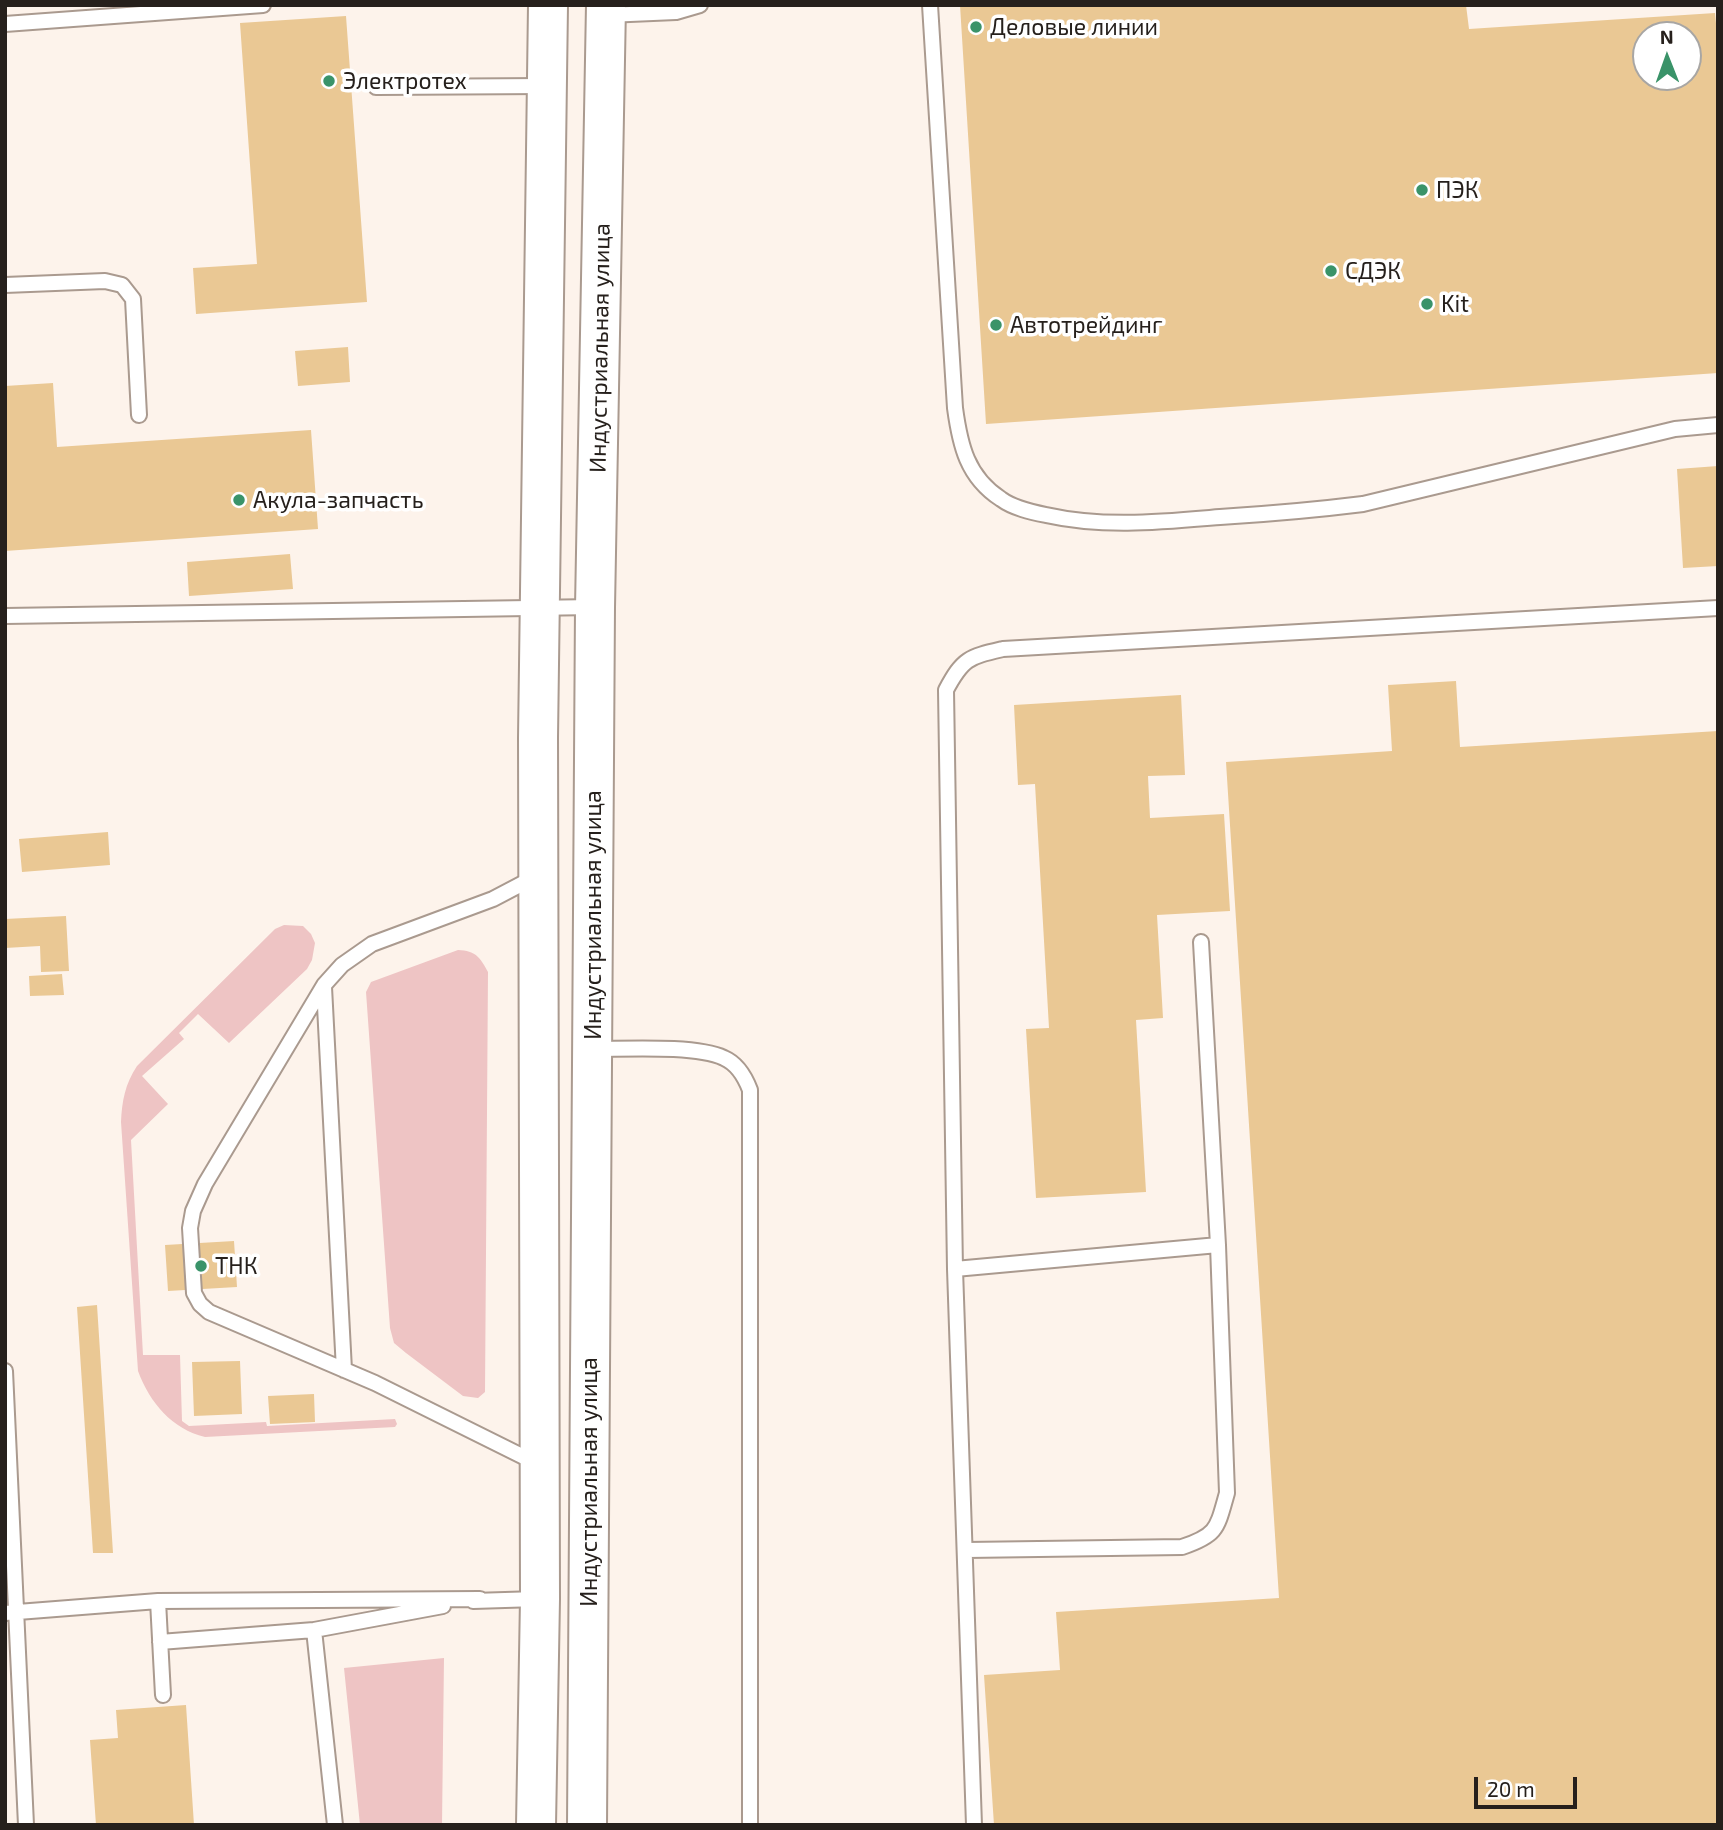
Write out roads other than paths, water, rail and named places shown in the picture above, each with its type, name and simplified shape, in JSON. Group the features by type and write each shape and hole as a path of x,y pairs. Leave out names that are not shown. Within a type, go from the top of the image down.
{"main road":[{"path":"536,1825 540,1599 538,875 548,5"},
{"name":"Индустриальная улица","path":"587,1825 595,607 606,10"}],"lane":[{"path":"5,23 262,5"},
{"path":"606,10 676,12 700,5"},
{"path":"930,5 955,408 960,443 972,471 1001,499 1028,512 1072,521 1123,524 1313,510 1363,504 1675,429 1718,425"},
{"path":"376,87 547,86"},
{"path":"5,285 105,281 122,285 133,299 139,415"},
{"path":"5,615 595,607"},
{"path":"974,1825 967,1550 955,1269 946,690 955,672 971,657 1003,649 1718,608"},
{"path":"538,875 493,899 373,944 342,965 324,985 205,1184 193,1211 190,1227 194,1293 200,1304 209,1312 442,1414 540,1465"},
{"path":"967,1550 1182,1547 1207,1539 1219,1521 1227,1493 1201,942"},
{"path":"324,985 344,1370"},
{"path":"592,1048 703,1051 726,1058 743,1073 750,1090 750,1825"},
{"path":"955,1269 1217,1245"},
{"path":"5,1371 11,1613 26,1825"},
{"path":"11,1613 158,1601 540,1599"},
{"path":"160,1642 314,1630 480,1600"},
{"path":"158,1601 163,1695"},
{"path":"314,1630 335,1825"}],"place":[{"name":"Деловые линии","path":"976,27"},
{"name":"Электротех","path":"329,81"},
{"name":"ПЭК","path":"1422,190"},
{"name":"СДЭК","path":"1331,271"},
{"name":"Kit","path":"1427,304"},
{"name":"Автотрейдинг","path":"996,325"},
{"name":"Акула-запчасть","path":"239,500"},
{"name":"ТНК","path":"201,1266"}]}
